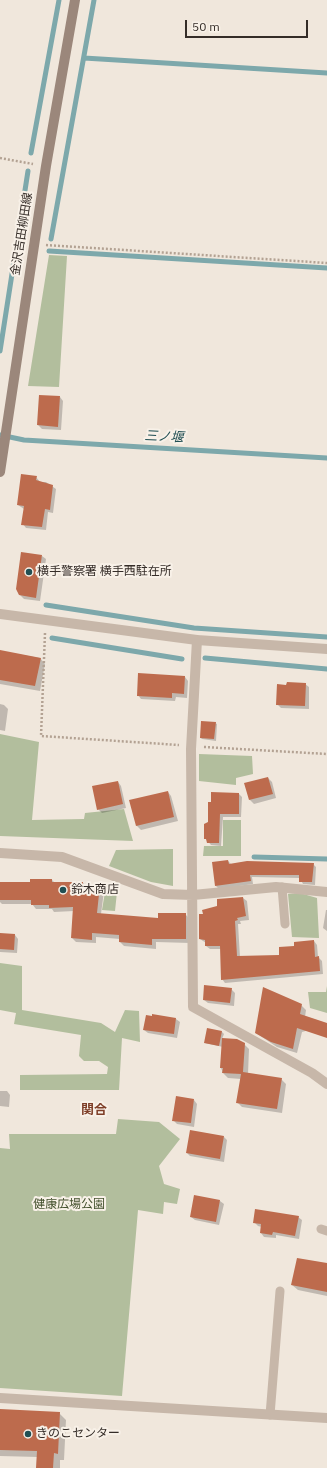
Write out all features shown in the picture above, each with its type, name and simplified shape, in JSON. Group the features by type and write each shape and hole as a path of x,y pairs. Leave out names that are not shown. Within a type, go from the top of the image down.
{"main road":[{"name":"金沢吉田柳田線","path":"0,472 46,166 75,0"}],"street":[{"path":"0,614 197,640 327,650"},
{"path":"197,640 191,746 193,1007 312,1073 327,1084"},
{"path":"0,853 62,857 163,894 193,895 282,887 327,892"},
{"path":"0,1398 327,1418"}],"lane":[{"path":"282,887 285,924"},
{"path":"270,1415 280,1291"}],"path":[{"path":"0,158 46,166"},
{"path":"34,244 327,263"},
{"path":"47,620 41,736 327,754"}],"green space":[{"path":"49,255 67,256 59,387 28,386"},
{"path":"0,734 39,742 32,820 84,819 85,813 124,809 133,841 0,836"},
{"path":"199,754 252,756 253,774 236,778 236,785 199,781"},
{"path":"223,820 241,820 241,856 203,856 204,846 223,846"},
{"path":"173,849 173,886 151,882 109,866 116,850"},
{"path":"106,886 117,892 115,911 102,910"},
{"path":"300,893 317,898 319,938 292,937 288,894"},
{"path":"0,963 22,966 22,1010 101,1023 115,1032 125,1010 139,1011 140,1042 122,1038 119,1090 20,1090 20,1075 107,1074 108,1067 99,1061 84,1061 79,1056 81,1035 14,1024 16,1013 0,1010"},
{"path":"327,986 327,1013 310,1008 308,992 326,992"},
{"name":"健康広場公園","path":"118,1119 159,1122 180,1139 159,1166 164,1184 180,1189 177,1204 164,1202 163,1214 138,1210 122,1396 0,1388 0,1148 10,1149 9,1134 116,1134"}],"building":[{"path":"39,395 60,396 58,427 37,425"},
{"path":"21,474 37,476 36,480 53,485 50,510 45,509 42,527 21,525 24,506 17,505"},
{"name":"横手警察署 横手西駐在所","path":"21,552 42,555 36,598 19,595 16,589"},
{"path":"0,650 41,658 35,686 0,680"},
{"path":"138,673 185,676 184,694 172,693 172,698 137,696"},
{"path":"287,682 306,683 305,706 276,705 277,684 286,685"},
{"path":"201,721 216,722 214,739 200,738"},
{"path":"268,777 273,794 249,800 244,783"},
{"path":"118,781 123,804 97,810 92,786"},
{"path":"168,791 174,817 136,826 129,800"},
{"path":"211,792 239,793 239,814 220,814 219,843 207,843 206,839 204,839 204,824 208,822 208,802 211,802"},
{"path":"228,860 229,864 247,861 314,863 312,882 299,882 299,875 250,875 251,881 215,886 212,862"},
{"path":"30,879 52,879 52,882 83,882 83,884 100,885 97,913 158,918 158,913 186,913 186,939 152,939 152,945 119,942 119,935 92,933 92,940 71,938 73,907 49,908 49,905 31,905 31,900 0,900 0,882 30,882"},
{"path":"243,897 246,916 237,918 238,920 235,921 237,956 279,955 279,947 294,946 294,942 314,940 315,957 319,956 320,971 221,980 220,946 205,946 205,940 199,939 199,914 203,914 202,910 217,906 217,899"},
{"path":"0,933 15,934 14,950 0,949"},
{"path":"204,985 232,988 230,1003 203,1000"},
{"path":"263,987 302,1004 300,1014 327,1023 327,1038 297,1028 293,1049 271,1042 255,1033"},
{"path":"152,1014 176,1018 174,1034 143,1030 146,1015 152,1016"},
{"path":"207,1028 222,1031 219,1046 204,1043"},
{"path":"222,1038 237,1039 245,1043 243,1072 282,1078 277,1109 236,1103 241,1074 222,1073 223,1068 220,1068"},
{"path":"176,1096 194,1099 191,1123 172,1121"},
{"path":"190,1130 224,1136 220,1159 186,1153"},
{"path":"194,1195 220,1200 216,1222 190,1217"},
{"path":"255,1209 299,1216 295,1236 273,1232 272,1235 260,1233 261,1224 253,1223"},
{"path":"297,1258 327,1263 327,1292 291,1285"},
{"path":"0,1409 60,1412 58,1454 54,1453 53,1468 36,1468 37,1451 0,1450"}],"waterway":[{"path":"31,153 59,0"},
{"path":"51,239 94,0"},
{"path":"84,58 327,73"},
{"path":"0,351 28,171"},
{"path":"49,251 327,268"},
{"name":"三ノ堰","path":"0,435 24,440 327,458"},
{"path":"46,605 194,628 327,637"},
{"path":"52,638 182,659"},
{"path":"205,658 327,669"},
{"path":"254,857 327,859"}],"place":[{"name":"横手警察署 横手西駐在所","path":"29,572"},
{"name":"鈴木商店","path":"63,890"},
{"name":"きのこセンター","path":"28,1434"}],"district":[{"name":"関合","path":"94,1110"}]}
